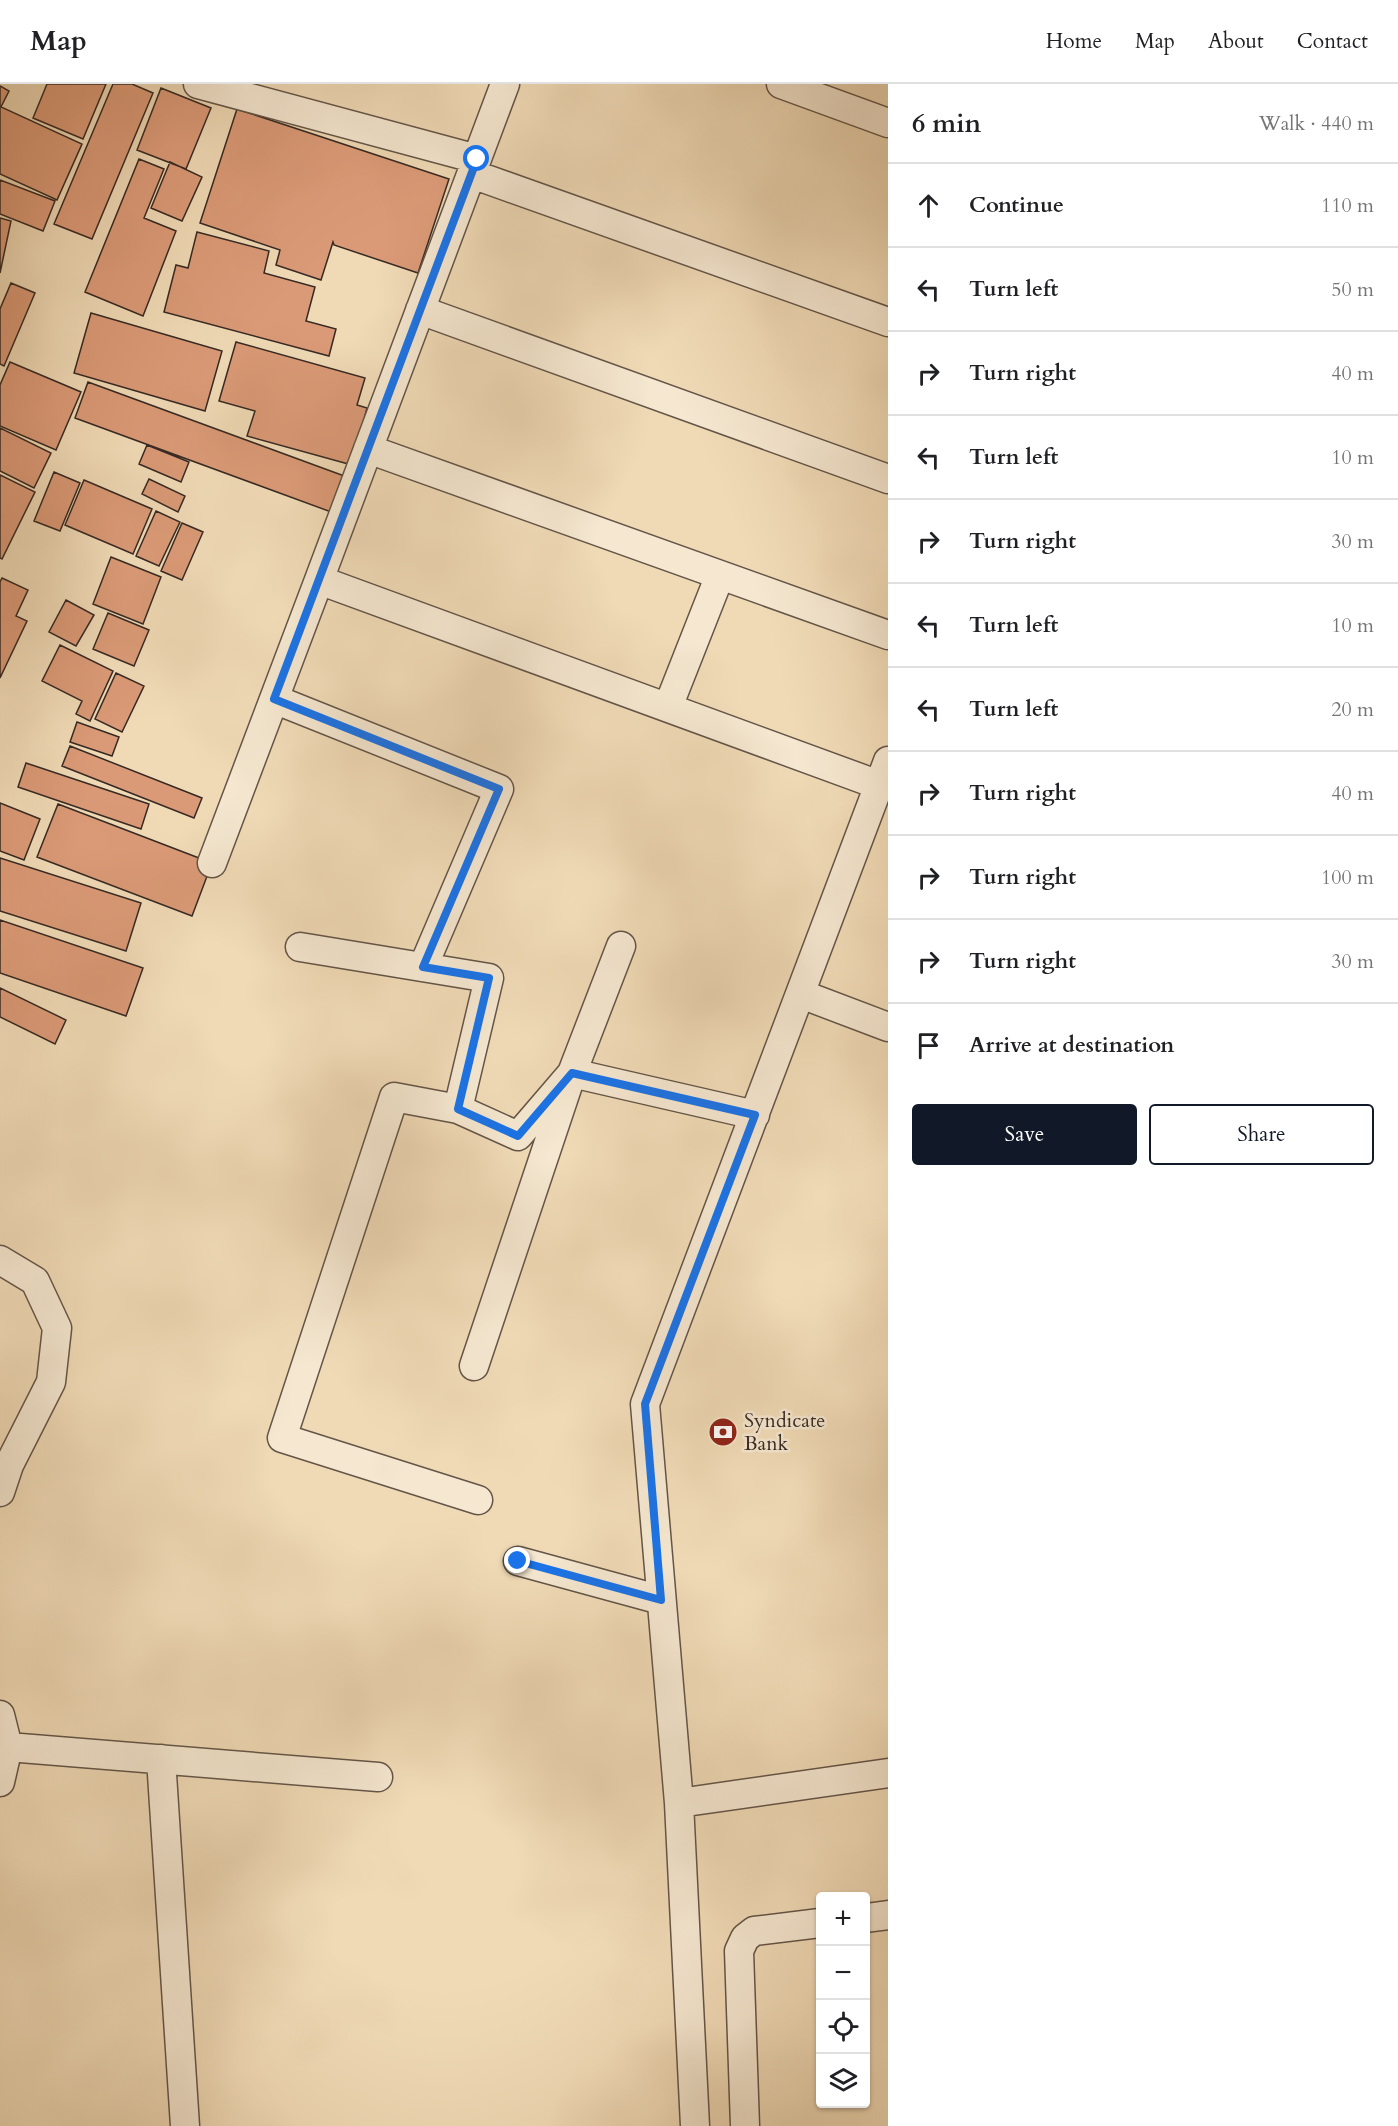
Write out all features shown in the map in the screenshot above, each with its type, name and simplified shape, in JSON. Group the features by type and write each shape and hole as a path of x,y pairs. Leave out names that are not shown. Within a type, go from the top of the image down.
{"street":[{"path":"198,84 474,167 888,322"},
{"path":"212,863 505,84"},
{"path":"781,84 888,123"},
{"path":"420,310 888,480"},
{"path":"368,449 888,635"},
{"path":"668,707 720,575"},
{"path":"319,580 668,707 884,773 645,1404 679,1803 695,2126"},
{"path":"274,699 499,789 423,967"},
{"path":"474,1366 572,1073 621,946"},
{"path":"300,947 489,978 458,1109"},
{"path":"801,994 888,1027"},
{"path":"572,1073 755,1115"},
{"path":"478,1500 282,1438 394,1097 458,1109 518,1136 572,1073"},
{"path":"0,1260 35,1281 57,1328 51,1382 9,1465 0,1492"},
{"path":"518,1561 661,1600"},
{"path":"0,1715 8,1747 0,1782"},
{"path":"8,1747 378,1777"},
{"path":"161,1759 185,2126"},
{"path":"679,1803 888,1773"},
{"path":"870,1917 888,1915"},
{"path":"745,2126 739,1951 746,1938 754,1931 816,1923"}],"building":[{"path":"47,84 106,84 83,139 33,118"},
{"path":"113,84 132,84 153,93 92,239 54,224"},
{"path":"0,86 9,91 1,107 82,144 57,200 0,174"},
{"path":"161,88 211,108 186,169 137,150"},
{"path":"237,109 449,179 418,273 334,245 333,242 321,280 276,265 280,250 200,223"},
{"path":"139,159 164,169 144,218 176,231 143,316 85,292"},
{"path":"170,162 202,177 182,221 151,208"},
{"path":"0,180 55,201 43,231 0,214"},
{"path":"0,218 11,221 0,273"},
{"path":"197,232 269,251 264,273 315,287 306,321 336,329 329,356 164,312 176,265 188,268"},
{"path":"11,283 35,293 4,366 0,364 0,309"},
{"path":"91,313 222,351 205,411 74,373"},
{"path":"236,342 365,378 357,405 367,408 352,465 247,436 255,411 219,401"},
{"path":"10,362 81,392 56,450 0,426 0,385"},
{"path":"88,382 347,477 334,513 75,418"},
{"path":"0,428 51,453 34,488 0,471"},
{"path":"147,445 189,462 181,482 139,464"},
{"path":"54,472 80,483 60,531 34,521"},
{"path":"0,475 35,492 2,559 0,558"},
{"path":"149,479 185,496 178,512 142,494"},
{"path":"84,480 152,509 133,554 65,525"},
{"path":"156,511 180,522 159,566 136,556"},
{"path":"182,523 203,532 182,580 161,571"},
{"path":"111,557 161,577 143,624 93,604"},
{"path":"2,578 28,590 16,616 27,621 0,678 0,582"},
{"path":"66,600 94,615 76,646 49,632"},
{"path":"108,613 149,630 134,666 93,649"},
{"path":"60,645 113,671 90,721 76,714 82,701 42,681"},
{"path":"116,673 144,686 122,732 95,719"},
{"path":"77,722 119,737 112,756 70,742"},
{"path":"70,746 202,798 194,818 62,766"},
{"path":"26,763 149,804 141,829 18,787"},
{"path":"0,803 40,819 24,860 0,851"},
{"path":"58,804 212,863 192,916 37,857"},
{"path":"0,858 141,903 126,951 0,911"},
{"path":"0,920 143,968 126,1016 0,973"},
{"path":"0,988 66,1020 55,1044 0,1017"}],"place":[{"name":"Syndicate Bank","path":"723,1432"}],"route":[{"path":"477,159 274,699 499,789 423,967 489,978 458,1109 518,1136 572,1073 755,1115 645,1404 661,1600 518,1561"}]}
